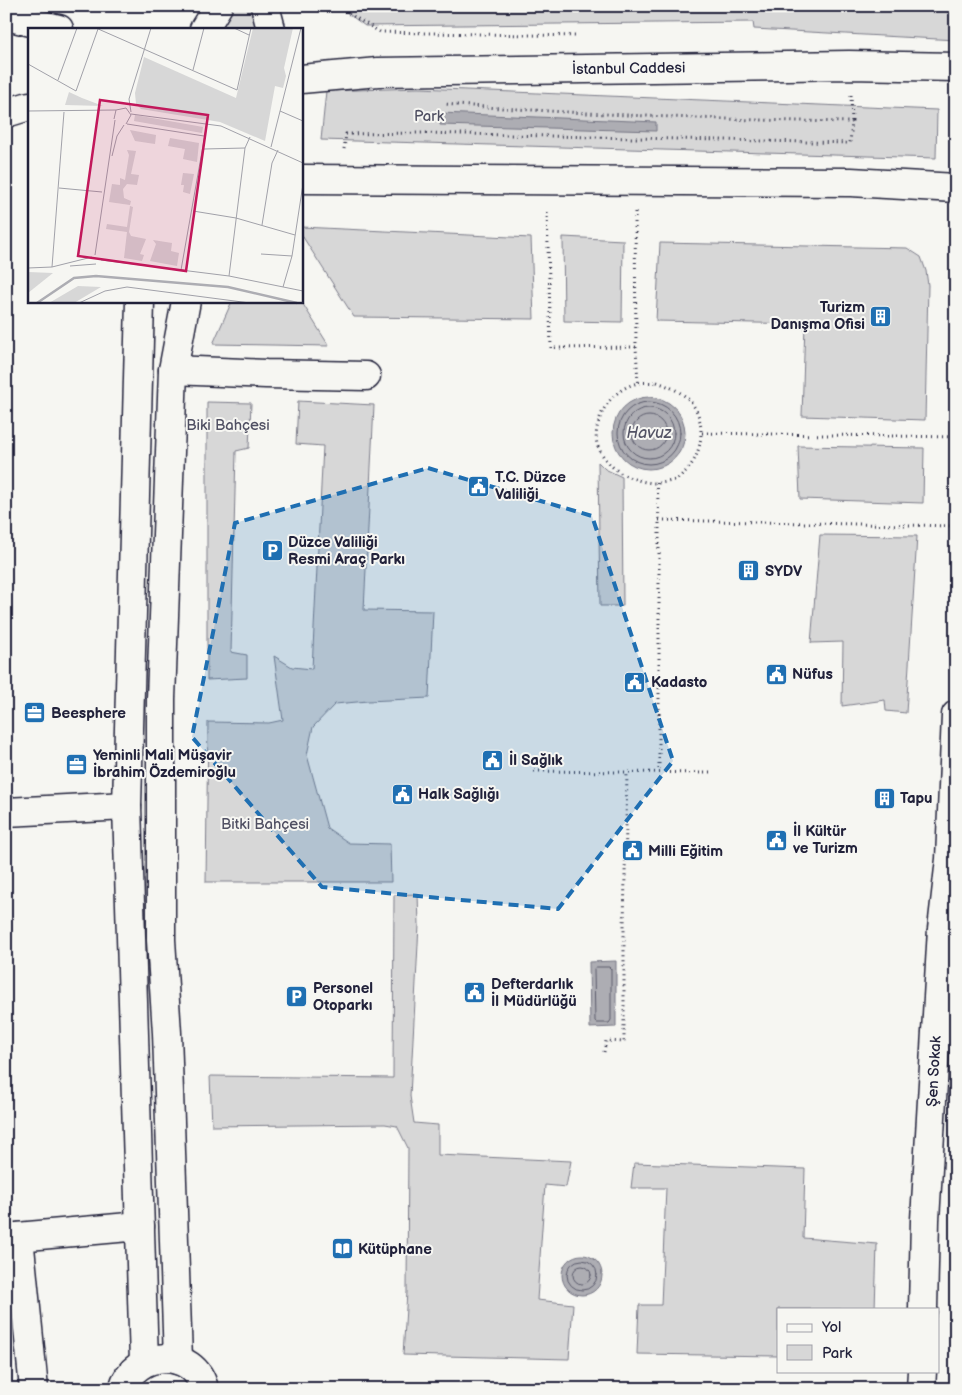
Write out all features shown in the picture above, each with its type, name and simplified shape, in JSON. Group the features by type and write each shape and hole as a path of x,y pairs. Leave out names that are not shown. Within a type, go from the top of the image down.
{"main road":[{"path":"205,28 218,6"},
{"path":"265,6 271,28"},
{"path":"6,16 55,28"},
{"name":"İstanbul Caddesi","path":"302,79 378,72 849,65 956,67"},
{"path":"6,114 28,106"},
{"path":"6,114 28,121"},
{"path":"302,179 851,182 956,188"},
{"path":"140,302 127,806 144,1362"},
{"path":"178,1360 167,1033 161,940 161,698 173,370 186,302"},
{"path":"173,370 366,376"},
{"name":"Şen Sokak","path":"923,1308 925,1220 942,929 953,859 956,715"},
{"path":"6,812 127,806"},
{"path":"34,1389 13,1238 140,1226"},
{"path":"120,1387 132,1371 144,1362 155,1358 167,1357 185,1363 196,1372 204,1389"},
{"path":"921,1389 922,1372"}],"path":[{"path":"346,134 422,133 850,143 852,122 757,121 434,104"},
{"path":"546,180 551,348 636,347"},
{"path":"634,181 636,361"},
{"path":"636,347 638,383"},
{"path":"657,382 674,388 688,399 698,415 702,433 699,451 690,467 677,480 658,483 628,478 617,471 606,460 597,445 596,429 601,413 610,399 623,389 638,383 657,382"},
{"path":"702,433 956,437"},
{"path":"658,483 659,772"},
{"path":"659,520 956,526"},
{"path":"534,771 710,773"},
{"path":"604,1052 606,1041 624,1042 627,772"}],"highlighted area":[{"path":"428,468 592,516 673,761 558,909 322,887 192,737 235,523"}],"green space":[{"path":"224,6 261,6 266,28 211,28"},
{"path":"338,6 956,6 956,40 754,29 753,22 365,26"},
{"name":"Park","path":"419,88 937,110 936,158 321,140 326,91"},
{"path":"302,227 531,238 534,319 354,317 302,236"},
{"path":"563,237 623,240 622,322 564,321"},
{"path":"660,243 907,248 921,257 928,285 925,420 802,416 805,324 656,321"},
{"path":"232,302 302,302 329,346 213,344"},
{"name":"Bitki Bahçesi","path":"298,401 374,405 364,610 433,611 429,698 335,704 313,727 307,755 327,828 349,843 390,844 391,882 206,882 208,722 269,723 283,720 274,656 292,667 312,669 323,446 296,444"},
{"name":"Biki Bahçesi","path":"207,402 251,403 249,448 236,451 231,652 247,655 247,678 207,680"},
{"path":"798,446 924,448 923,503 800,499"},
{"path":"598,462 605,469 622,477 623,606 600,606"},
{"path":"820,535 917,536 906,713 886,711 885,700 842,706 843,642 811,643"},
{"path":"418,894 419,925 410,1096 414,1123 438,1125 438,1155 571,1161 566,1187 545,1185 537,1300 573,1304 569,1359 403,1355 407,1292 408,1148 397,1126 385,1124 212,1126 210,1076 393,1078 394,895"},
{"path":"634,1163 805,1169 803,1238 877,1244 875,1308 777,1308 777,1356 637,1354 639,1305 661,1305 666,1188 631,1188"}],"water":[{"path":"441,113 656,122 656,131 440,125"},
{"name":"Havuz","path":"649,397 669,403 679,413 685,433 679,453 669,463 649,469 629,463 619,453 613,433 619,413 629,403"},
{"path":"616,961 616,1027 590,1028 589,962"},
{"path":"586,1255 593,1258 599,1264 602,1275 601,1283 593,1292 586,1295 578,1295 571,1292 563,1283 562,1271 565,1264 574,1256"}],"place":[{"name":"Turizm Danışma Ofisi","path":"881,316"},
{"name":"T.C. Düzce Valiliği","path":"479,486"},
{"name":"Düzce Valiliği Resmi Araç Parkı","path":"272,551"},
{"name":"SYDV","path":"749,571"},
{"name":"Nüfus","path":"776,674"},
{"name":"Kadasto","path":"635,682"},
{"name":"Beesphere","path":"35,713"},
{"name":"İl Sağlık","path":"493,760"},
{"name":"Yeminli Mali Müşavir İbrahim Özdemiroğlu","path":"77,764"},
{"name":"Halk Sağlığı","path":"402,794"},
{"name":"Tapu","path":"884,798"},
{"name":"İl Kültür ve Turizm","path":"777,840"},
{"name":"Milli Eğitim","path":"632,851"},
{"name":"Defterdarlık İl Müdürlüğü","path":"475,993"},
{"name":"Personel Otoparkı","path":"297,997"},
{"name":"Kütüphane","path":"342,1249"}]}
